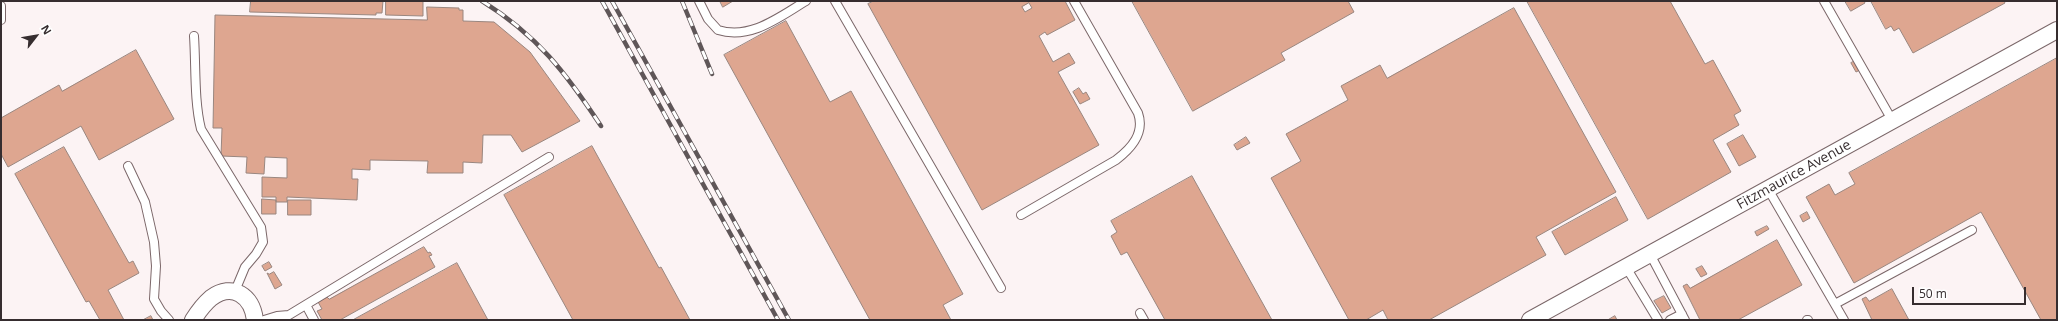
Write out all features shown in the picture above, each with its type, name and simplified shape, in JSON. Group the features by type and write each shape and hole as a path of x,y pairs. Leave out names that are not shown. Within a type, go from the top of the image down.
{"street":[{"name":"Fitzmaurice Avenue","path":"1530,320 2057,30"},
{"path":"193,320 211,298 223,292 235,291 245,296 251,306 255,320"}],"lane":[{"path":"699,1 708,19 718,30 741,33 753,31 806,1"},
{"path":"835,1 1001,288"},
{"path":"1021,215 1116,160 1130,148 1140,131 1141,120 1138,113 1074,1"},
{"path":"1824,1 1892,120"},
{"path":"1,6 1,20"},
{"path":"194,36 197,111 201,129 261,227 263,242 256,254 245,267 235,291"},
{"path":"264,320 277,316 289,315 549,157"},
{"path":"128,166 145,202 154,242 156,266 154,298 161,311 169,320"},
{"path":"1768,189 1844,320"},
{"path":"1835,304 1972,230"},
{"path":"1650,254 1683,317 1670,320"},
{"path":"1626,268 1658,320"},
{"path":"306,305 314,320"}],"building":[{"path":"251,1 383,1 382,13 376,13 376,15 250,12"},
{"path":"386,1 423,1 423,16 386,15"},
{"path":"720,1 733,1 723,7"},
{"path":"874,1 1065,1 1075,20 1047,35 1045,32 1039,36 1053,62 1069,53 1075,63 1058,72 1099,145 982,210 868,4","holes":["1029,3 1032,8 1025,12 1022,7"]},
{"path":"1132,1 1348,1 1354,12 1281,53 1285,60 1193,111"},
{"path":"1527,1 1670,1 1705,64 1713,60 1741,111 1734,115 1739,125 1713,140 1731,172 1648,219"},
{"path":"1845,1 1864,1 1865,3 1851,11"},
{"path":"1871,1 2004,1 2005,3 1913,53 1899,28 1894,31 1891,26 1886,29"},
{"path":"427,7 459,8 459,10 463,10 463,21 494,22 530,52 580,121 522,152 511,135 483,135 482,163 463,162 463,173 427,173 428,161 370,160 370,170 352,169 352,179 358,179 357,200 287,197 287,202 276,202 276,197 262,197 262,177 287,178 287,158 265,157 264,174 246,173 247,157 221,156 222,128 213,128 215,15 427,20"},
{"path":"1514,8 1616,192 1536,237 1546,255 1429,320 1388,320 1383,310 1366,320 1349,320 1271,178 1301,161 1286,134 1348,100 1341,86 1380,65 1387,78"},
{"path":"786,21 830,102 851,91 963,294 943,305 951,320 870,320 724,55"},
{"path":"136,50 174,119 99,160 81,126 8,167 1,154 1,118 59,85 62,91"},
{"path":"1861,58 1866,67 1856,72 1851,63"},
{"path":"2057,58 2057,320 2041,320 1981,212 1854,283 1806,197 1829,184 1835,195 1855,184 1849,173"},
{"path":"1079,88 1083,94 1086,92 1090,99 1080,104 1073,92"},
{"path":"1743,135 1756,157 1739,166 1727,144"},
{"path":"1246,137 1250,143 1237,150 1234,145"},
{"path":"592,146 659,268 661,267 690,320 573,320 504,195"},
{"path":"64,147 129,263 133,261 139,273 108,290 124,320 100,320 89,301 86,302 15,174"},
{"path":"1192,176 1272,320 1165,320 1127,252 1121,255 1111,236 1117,232 1111,221"},
{"path":"1616,197 1628,220 1565,255 1552,232"},
{"path":"262,199 276,200 276,214 262,214"},
{"path":"288,200 311,200 311,215 288,215"},
{"path":"1807,212 1810,218 1803,222 1800,216"},
{"path":"1767,226 1769,229 1757,236 1755,232"},
{"path":"1777,240 1802,285 1738,320 1700,320 1683,286 1687,284 1690,288"},
{"path":"424,247 428,253 430,252 432,255 429,256 435,267 340,320 322,320 317,311 322,309 318,302 327,297 329,299"},
{"path":"269,262 272,267 265,271 262,266"},
{"path":"457,263 488,320 353,320"},
{"path":"1702,266 1707,274 1701,277 1696,269"},
{"path":"274,272 282,285 275,289 267,273 269,274"},
{"path":"1892,289 1909,320 1872,320 1862,299 1866,297 1869,301"},
{"path":"1664,296 1671,308 1662,313 1654,301"},
{"path":"151,316 153,320 143,320"},
{"path":"1615,316 1617,320 1608,320"}],"railway":[{"path":"482,1 519,27 549,56 601,126"},
{"path":"602,1 778,320"},
{"path":"612,1 789,320"},
{"path":"682,1 712,74"}]}
